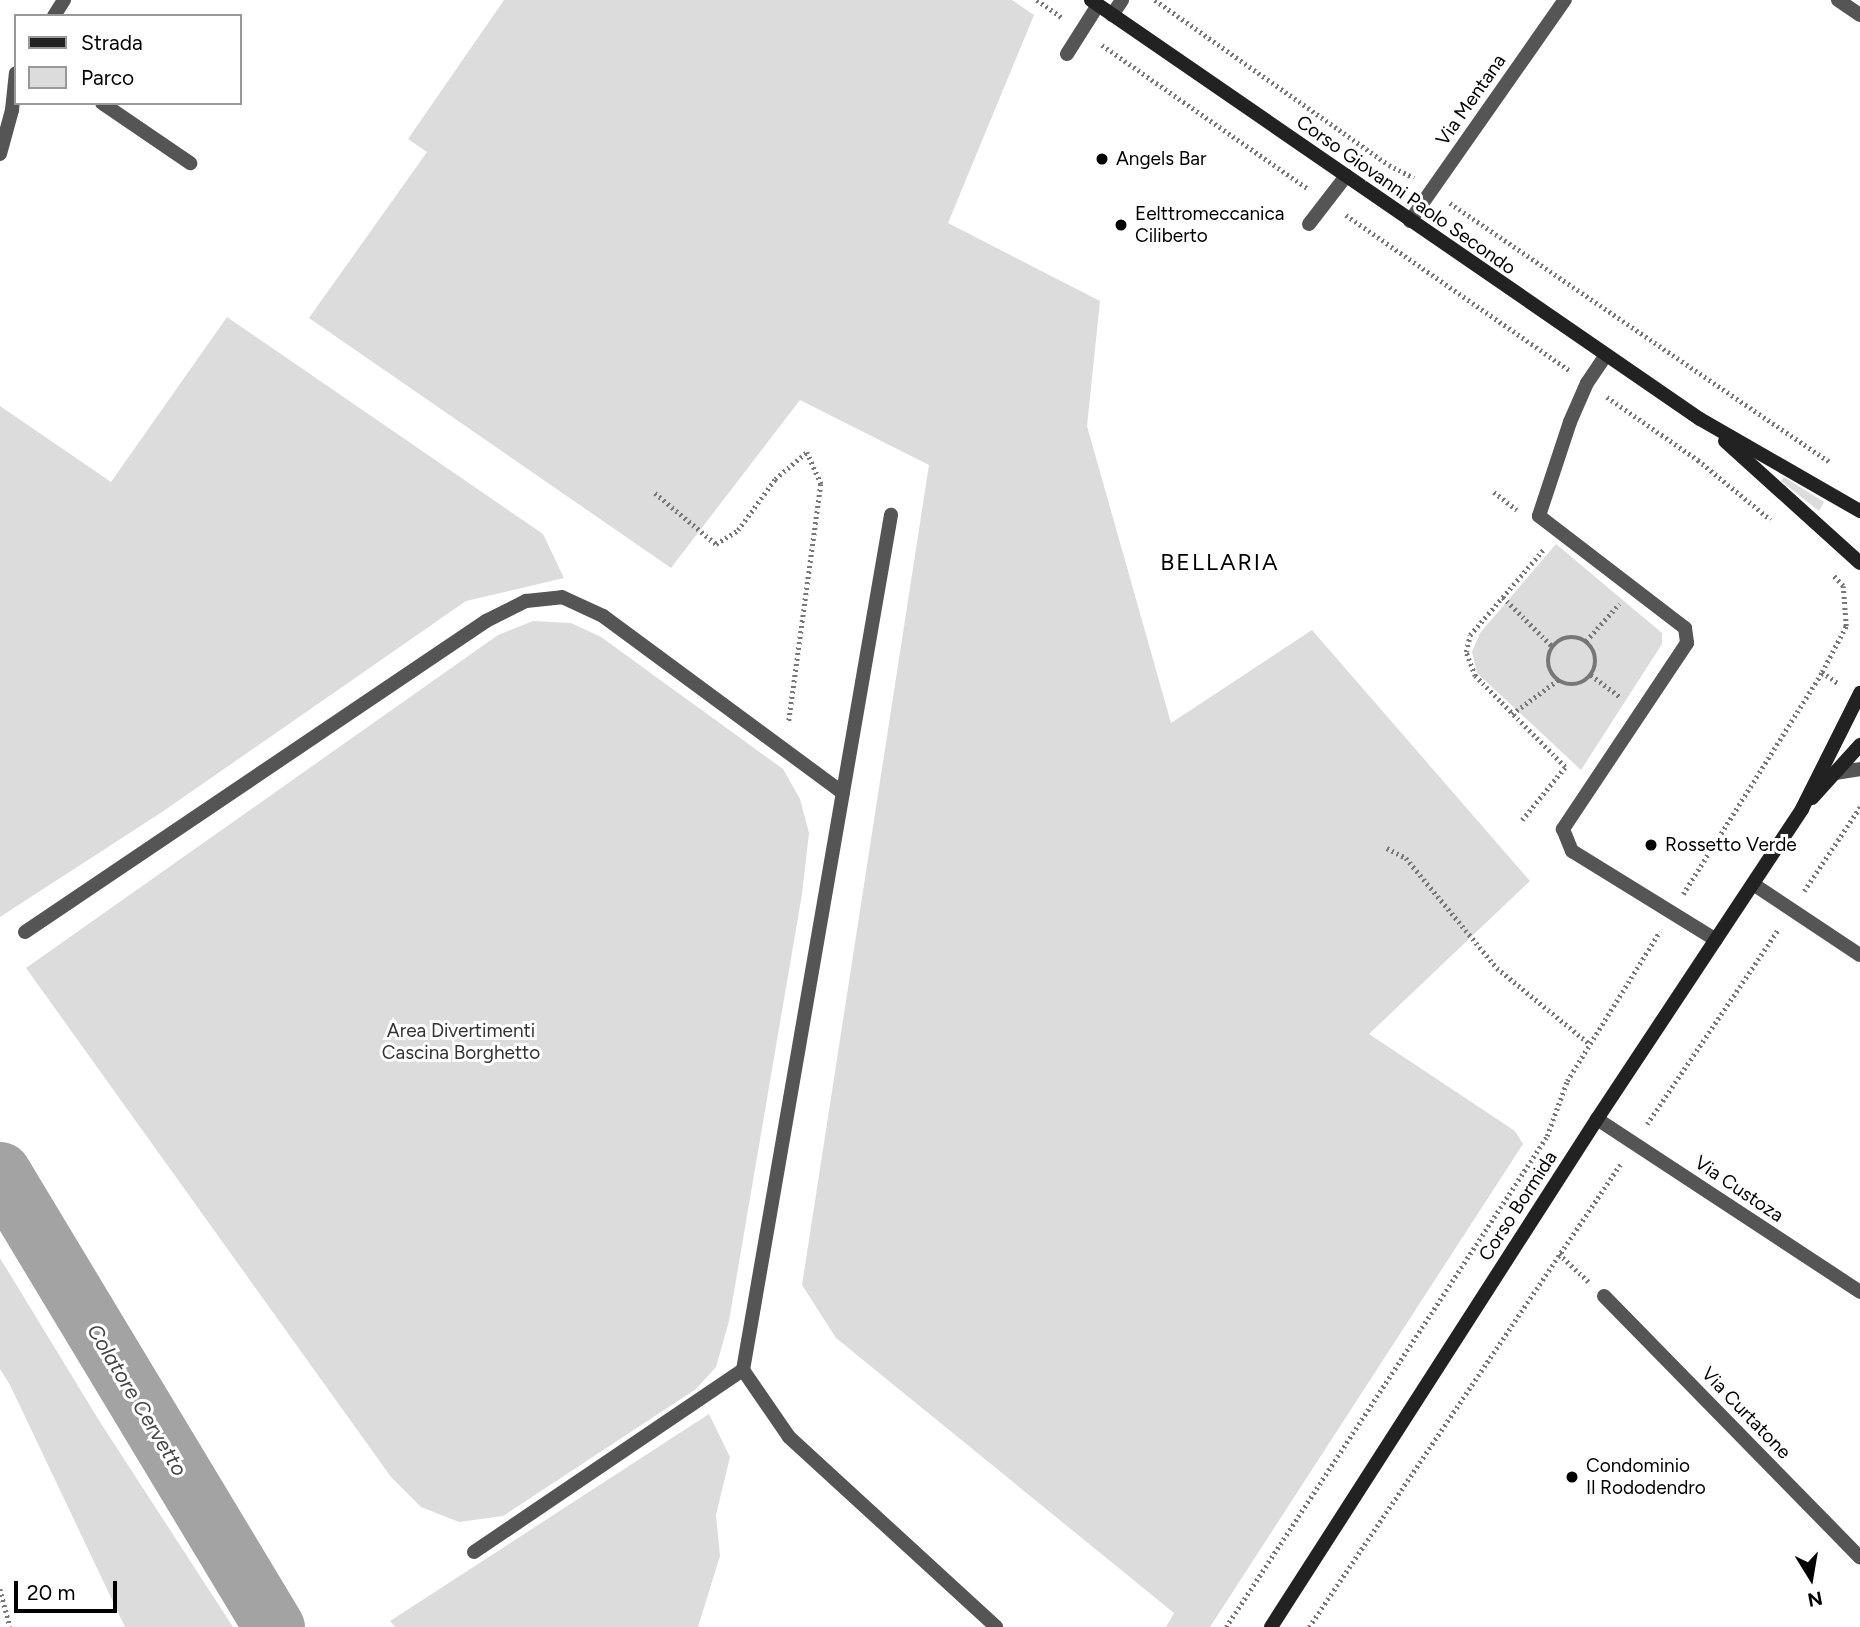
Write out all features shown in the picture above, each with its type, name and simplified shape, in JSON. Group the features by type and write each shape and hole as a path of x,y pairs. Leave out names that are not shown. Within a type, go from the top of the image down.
{"main road":[{"name":"Corso Giovanni Paolo Secondo","path":"1095,3 1700,419 1860,512"},
{"name":"Corso Giovanni Paolo Secondo","path":"1700,419 1821,524 1860,563"},
{"name":"Corso Bormida","path":"1271,1627 1597,1119 1802,809 1860,693"},
{"name":"Corso Bormida","path":"1802,809 1860,745"}],"street":[{"path":"1112,15 1122,0"},
{"name":"Via Mentana","path":"1409,221 1565,0"},
{"path":"1838,0 1860,15"},
{"path":"1067,54 1095,3"},
{"path":"0,154 14,92"},
{"path":"105,105 190,163"},
{"path":"1309,224 1346,176"},
{"path":"1606,355 1587,383 1539,516 1685,628 1687,643 1563,829 1572,851 1716,940"},
{"path":"891,515 743,1370 789,1437 996,1627"},
{"path":"25,932 486,621 526,601 562,597 603,616 843,793"},
{"path":"1835,773 1860,769"},
{"path":"1753,884 1860,955"},
{"name":"Via Custoza","path":"1597,1119 1860,1292"},
{"name":"Via Curtatone","path":"1604,1296 1860,1557"},
{"path":"474,1552 743,1370"}],"path":[{"path":"1037,0 1698,460 1773,521"},
{"path":"1155,0 1389,164 1432,190 1841,470"},
{"path":"1457,293 1464,283"},
{"path":"655,493 716,544 738,530 775,479 807,452 821,484 785,751"},
{"path":"1494,492 1524,515"},
{"path":"1522,820 1565,767 1475,677 1466,652 1470,635 1545,548"},
{"path":"1226,1627 1547,1136 1567,1081 1822,672 1846,626 1843,586 1826,567"},
{"path":"1586,642 1633,588"},
{"path":"1503,597 1553,647"},
{"path":"1512,714 1558,680 1580,683 1591,675 1595,668 1595,654 1586,642 1565,638 1553,647 1550,668 1558,680"},
{"path":"1591,675 1641,713"},
{"path":"1309,1627 1860,807"},
{"path":"1387,848 1406,858 1497,968 1590,1044"},
{"path":"1559,1254 1581,1275"},
{"path":"0,1588 10,1627"}],"green space":[{"path":"504,0 1012,0 1034,15 948,223 1100,301 1087,426 1171,723 1312,630 1530,881 1369,1034 1515,1131 1523,1144 1210,1627 1166,1627 1174,1613 836,1338 802,1285 929,465 800,400 671,568 309,318 427,152 408,139"},
{"path":"227,317 543,534 564,578 466,601 162,812 0,917 0,406 111,482"},
{"path":"1784,477 1824,502 1819,511 1781,481"},
{"path":"1556,544 1662,633 1662,644 1581,770 1477,673 1472,652 1480,633"},
{"name":"Area Divertimenti Cascina Borghetto","path":"533,621 571,623 601,637 783,769 800,799 809,833 802,894 729,1321 716,1367 696,1389 503,1516 459,1522 421,1507 391,1477 26,968 498,635"},
{"path":"0,1258 100,1422 233,1627 125,1627 0,1369"},
{"path":"709,1414 730,1457 716,1515 720,1556 698,1627 395,1627 390,1621"}],"waterway":[{"name":"Colatore Cervetto","path":"0,1172 274,1627"}],"place":[{"name":"Angels Bar","path":"1102,159"},
{"name":"Eelttromeccanica Ciliberto","path":"1121,225"},
{"name":"Rossetto Verde","path":"1651,845"},
{"name":"Condominio Il Rododendro","path":"1572,1477"}],"district":[{"name":"BELLARIA","path":"1220,562"}]}
